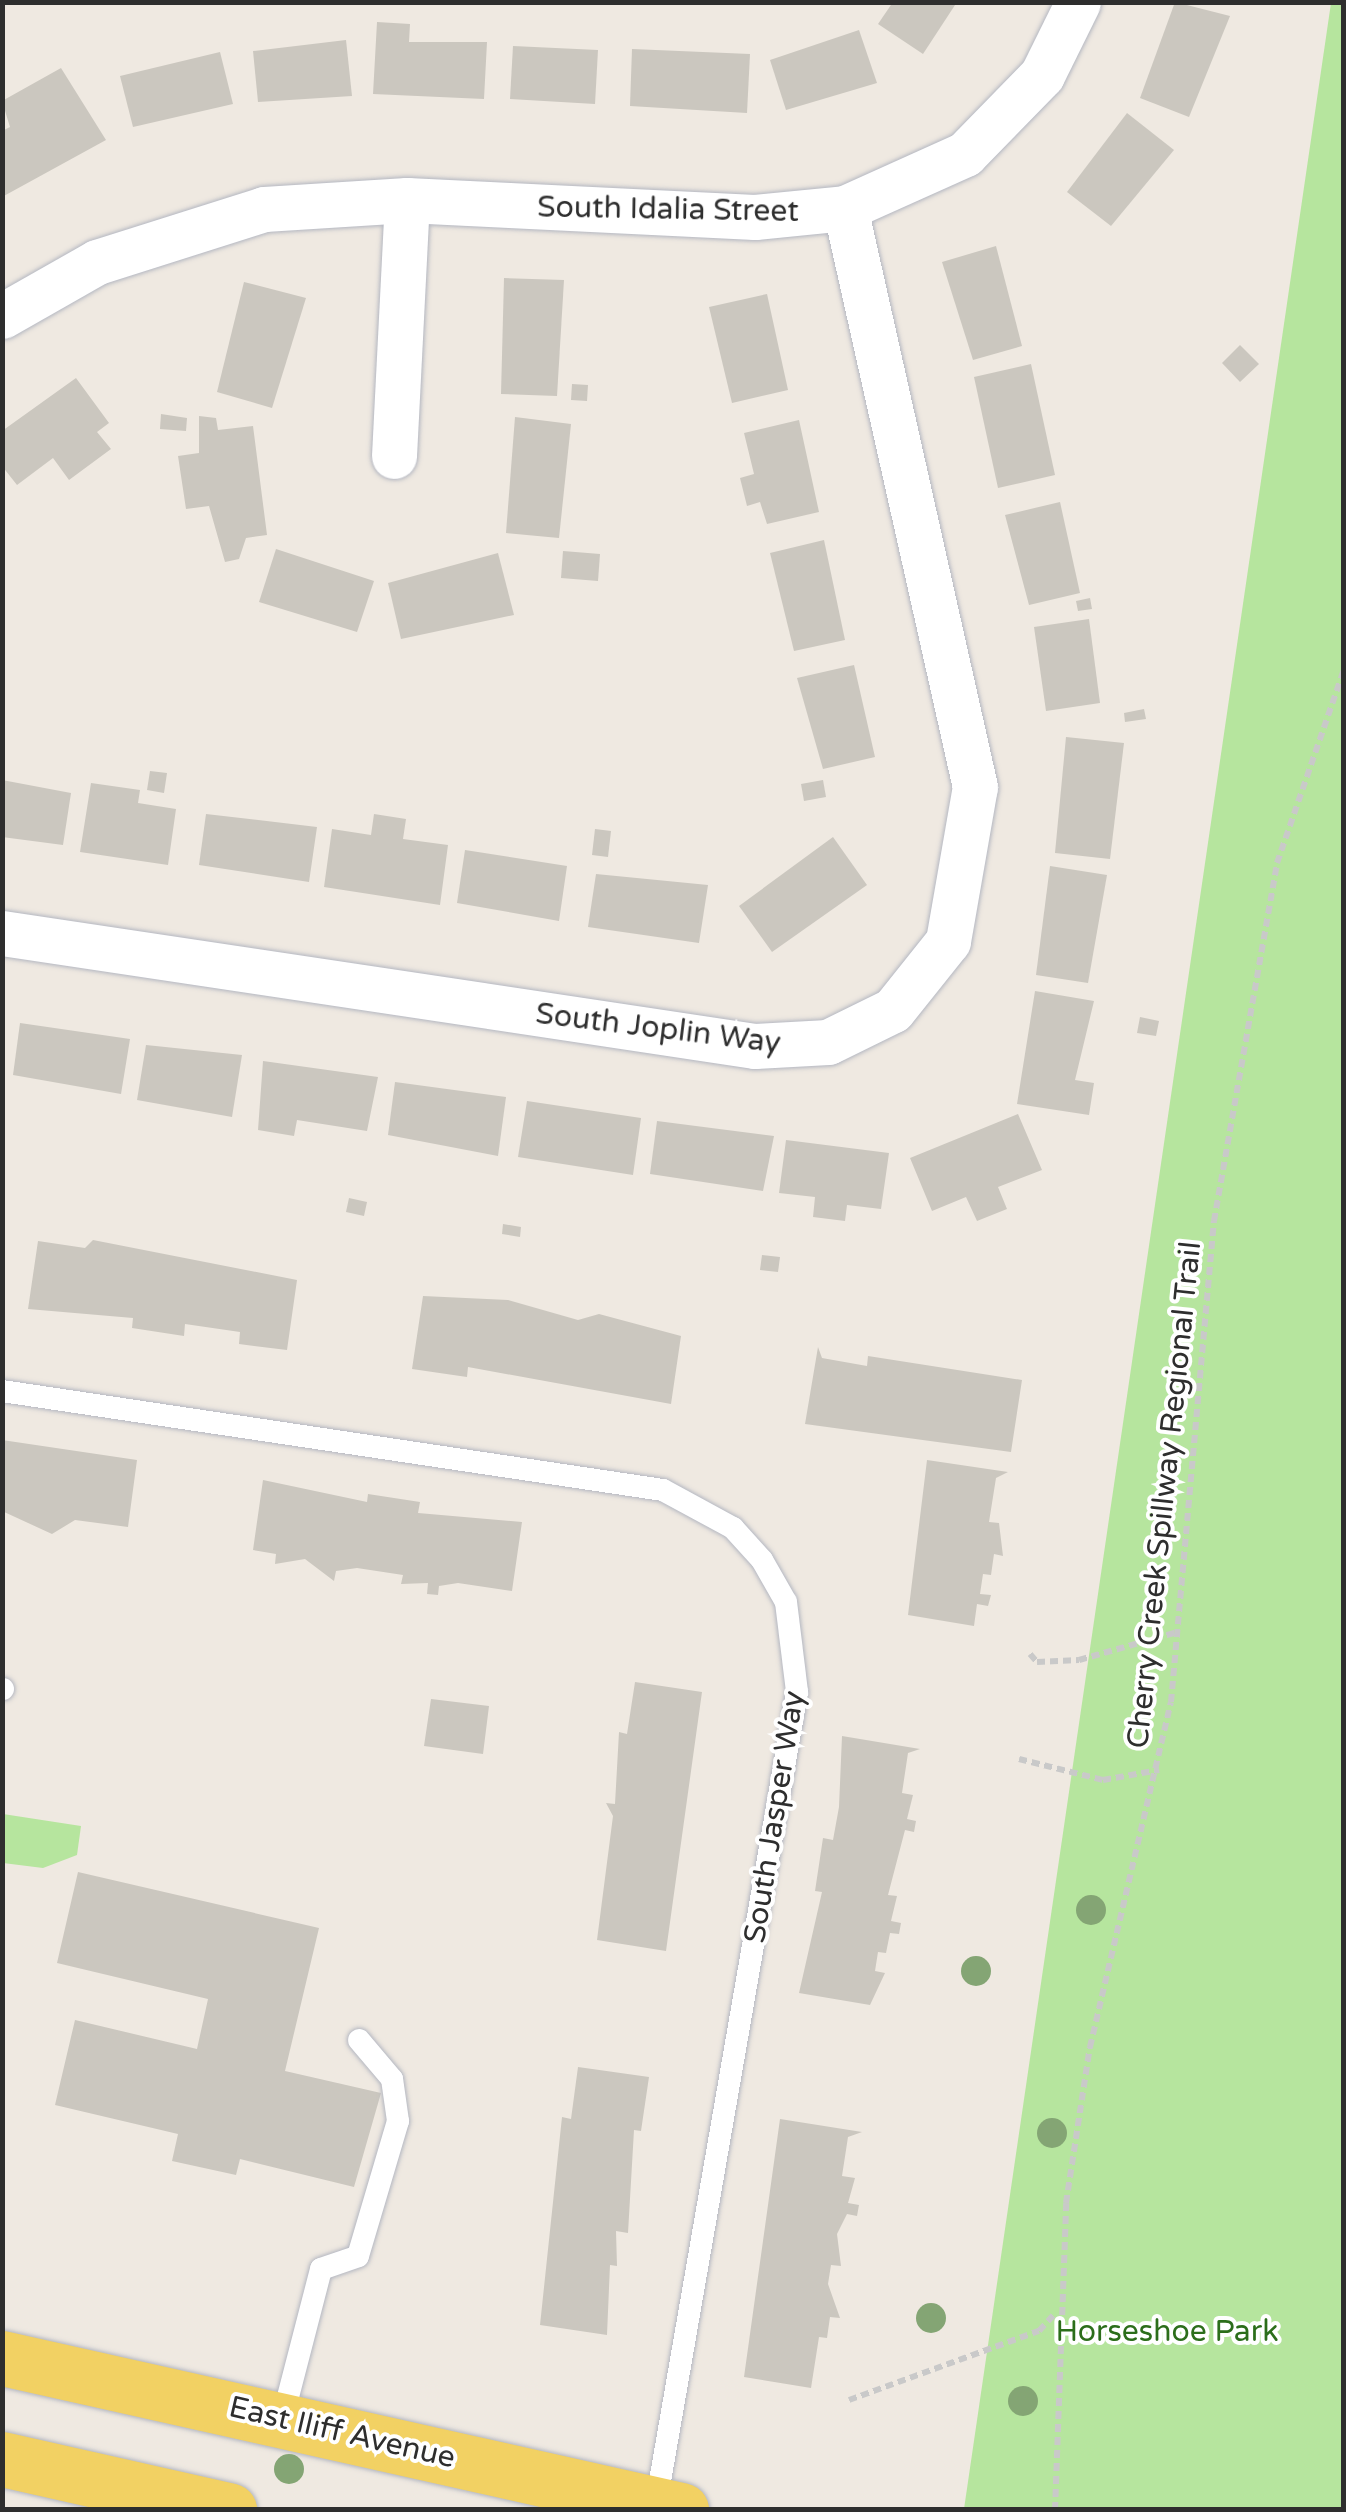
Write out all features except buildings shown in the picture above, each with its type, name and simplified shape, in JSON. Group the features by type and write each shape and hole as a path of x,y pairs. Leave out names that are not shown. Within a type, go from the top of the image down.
{"main road":[{"name":"East Iliff Avenue","path":"2,2358 668,2507"},
{"path":"2,2459 229,2510"}],"street":[{"name":"South Idalia Street","path":"2,316 97,262 178,230 264,209 406,200 755,217 845,208 928,177 977,143 1042,75 1078,2"},
{"path":"394,456 406,200"},
{"name":"South Joplin Way","path":"2,933 755,1046 828,1042 893,1010 924,979 953,928 974,787 845,208"}],"lane":[{"name":"South Jasper Way","path":"2,1391 662,1490 733,1528 762,1560 789,1616 797,1692 668,2507"},
{"path":"282,2420 321,2269 358,2256 398,2122 392,2079 359,2040"}],"path":[{"name":"Cherry Creek Spillway Regional Trail","path":"1055,2510 1057,2307 1090,2048 1160,1770 1178,1632 1225,1158 1277,863 1344,670"},
{"path":"1030,1654 1066,1662 1178,1632"},
{"path":"1019,1759 1103,1780 1160,1770"},
{"path":"849,2400 1040,2331 1057,2307"}],"green space":[{"name":"Horseshoe Park","path":"1331,3 1344,3 1343,2509 964,2509"},
{"path":"3,1814 81,1826 77,1855 43,1868 3,1863"}]}
